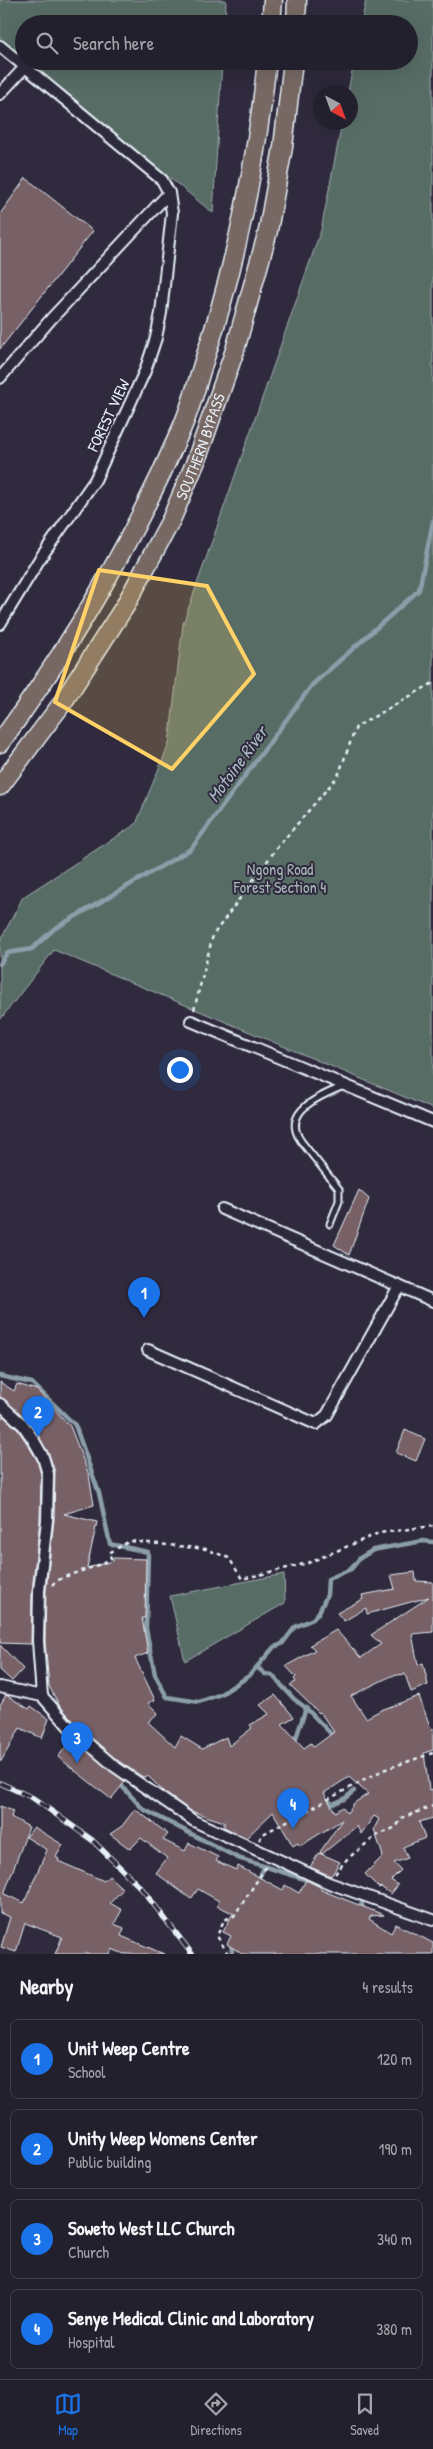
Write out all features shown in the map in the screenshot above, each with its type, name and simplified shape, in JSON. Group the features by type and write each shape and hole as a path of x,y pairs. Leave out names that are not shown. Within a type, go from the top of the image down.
{"highway":[{"path":"272,15 273,0"},
{"path":"296,15 297,0"},
{"name":"SOUTHERN BYPASS","path":"0,743 66,648 98,596 148,502 181,431 217,323 241,233 257,144 266,70"},
{"name":"SOUTHERN BYPASS","path":"0,786 61,705 125,606 171,520 193,468 238,340 266,241 283,147 292,70"}],"street":[{"path":"0,46 15,60"},
{"path":"0,94 22,70"},
{"path":"0,378 51,319 169,192 162,180 144,163 27,70"},
{"name":"FOREST VIEW","path":"0,624 39,560 94,480 145,371 156,338 161,312 172,213 169,192"},
{"path":"191,1021 433,1122"},
{"path":"222,1210 433,1301"},
{"path":"148,1350 316,1424 327,1415 399,1286"},
{"path":"0,1404 23,1425 34,1441 43,1457 48,1474 47,1520 39,1591 38,1641 42,1696"},
{"path":"0,1687 42,1696 72,1730 140,1785 194,1822 329,1884 433,1920"}],"lane":[{"path":"330,1224 339,1201 340,1189 296,1135 295,1126 300,1111 307,1104 344,1085"}],"path":[{"path":"191,1021 213,935 276,849 338,776 356,727 433,683"},
{"path":"39,1591 50,1589 53,1582 103,1564 111,1558 109,1553 130,1541 206,1549 229,1558 242,1579 308,1563 379,1533 433,1526"},
{"path":"254,1848 263,1834 303,1812 383,1770 433,1753"},
{"path":"329,1884 348,1859 376,1836 396,1827 402,1818 433,1806"},
{"path":"228,1954 217,1936 224,1920 234,1916 272,1857"}],"highlighted area":[{"path":"99,570 207,586 254,674 172,769 55,702"}],"green space":[{"path":"0,0 226,0 225,15 15,15 15,52 0,40"},
{"name":"Ngong Road Forest Section 4","path":"366,0 433,0 433,1109 54,950 0,1020 0,941 23,897 136,824 169,744 183,624 321,230 341,130 358,130 358,85 349,85 352,70 418,70 418,15 363,15"},
{"path":"37,70 221,70 213,213"},
{"path":"284,1574 285,1603 185,1661 170,1596"}],"building":[{"path":"26,178 93,231 0,349 0,214"},
{"path":"359,1190 369,1199 349,1255 334,1245"},
{"path":"0,1382 14,1391 17,1384 37,1390 70,1426 89,1475 94,1505 64,1514 97,1522 87,1568 113,1561 113,1558 146,1559 145,1618 142,1618 148,1653 135,1658 155,1700 148,1703 158,1713 148,1722 175,1747 181,1736 202,1749 226,1737 229,1746 252,1728 250,1725 269,1714 260,1705 275,1695 294,1717 282,1724 304,1748 311,1743 314,1747 334,1732 320,1712 290,1685 296,1682 294,1679 296,1677 286,1666 315,1650 310,1645 336,1630 361,1658 381,1644 371,1635 429,1597 367,1614 366,1608 344,1621 337,1613 363,1599 362,1595 395,1589 391,1575 415,1572 416,1581 433,1582 433,1632 412,1634 418,1665 423,1663 428,1685 411,1692 405,1674 391,1676 351,1696 366,1718 381,1710 419,1696 431,1729 433,1728 433,1750 424,1753 429,1790 433,1789 433,1818 419,1822 425,1838 403,1847 408,1858 394,1863 401,1870 391,1880 398,1885 391,1894 381,1887 379,1888 365,1874 383,1856 374,1829 379,1819 374,1816 361,1834 357,1826 322,1854 320,1852 342,1820 300,1846 298,1843 293,1846 273,1812 246,1838 224,1827 224,1822 191,1811 165,1793 148,1776 143,1777 118,1761 77,1725 59,1705 49,1686 45,1641 46,1591 54,1520 55,1472 49,1454 29,1421 0,1397","holes":["349,1777 368,1794 354,1803 347,1813 343,1807 335,1812 324,1793"]},
{"path":"3,1416 18,1430 28,1445 37,1460 41,1475 40,1520 32,1591 31,1644 0,1643 0,1421"},
{"path":"405,1430 425,1439 416,1461 396,1453"},
{"path":"0,1645 23,1669 12,1681 0,1670"},
{"path":"6,1695 29,1709 31,1706 49,1719 42,1738 20,1728 0,1763 0,1705"},
{"path":"72,1739 125,1782 111,1799 58,1757"},
{"path":"0,1806 13,1811 11,1817 29,1827 4,1894 24,1903 47,1850 26,1837 34,1827 63,1845 56,1857 59,1859 58,1861 104,1881 109,1876 123,1889 110,1903 122,1910 114,1924 124,1928 121,1936 164,1954 124,1954 112,1949 110,1954 55,1954 62,1937 25,1923 16,1952 1,1947 10,1917 0,1913"},
{"path":"135,1809 168,1834 163,1840 185,1851 189,1843 218,1857 216,1861 236,1870 238,1866 283,1890 285,1885 299,1893 306,1880 322,1888 321,1890 384,1915 371,1916 369,1919 391,1933 396,1924 433,1943 433,1954 242,1954 227,1944 231,1936 223,1932 233,1913 217,1906 219,1901 198,1889 191,1899 156,1873 167,1858 141,1838 130,1849 110,1834 122,1826"},
{"path":"319,1853 340,1862 331,1876 310,1867"}],"waterway":[{"name":"Motoine River","path":"0,964 7,953 32,949 54,929 191,849 312,685 419,590 433,521"},
{"path":"0,1376 32,1383 75,1425 99,1493 110,1544 148,1552 146,1629 155,1675 167,1697 199,1702 221,1694 249,1676 274,1647 282,1644 295,1627 313,1619 319,1612 327,1595 328,1579 351,1569 360,1558 373,1550 423,1541 433,1542"},
{"path":"257,1667 265,1674 272,1675 294,1699 306,1708 294,1744"},
{"path":"306,1708 335,1738"},
{"path":"119,1783 143,1809 238,1858 326,1886"},
{"path":"326,1800 333,1804 344,1799 354,1791"},
{"path":"257,1881 264,1868"},
{"path":"361,1898 363,1911"},
{"path":"231,1941 232,1954"}],"railway":[{"path":"0,1783 33,1798 92,1840 142,1889 192,1954"}],"place":[{"name":"Unit Weep Centre","path":"144,1318"},
{"name":"Unity Weep Womens Center","path":"38,1437"},
{"name":"Soweto West LLC Church","path":"77,1763"},
{"name":"Senye Medical Clinic and Laboratory","path":"293,1829"}]}
